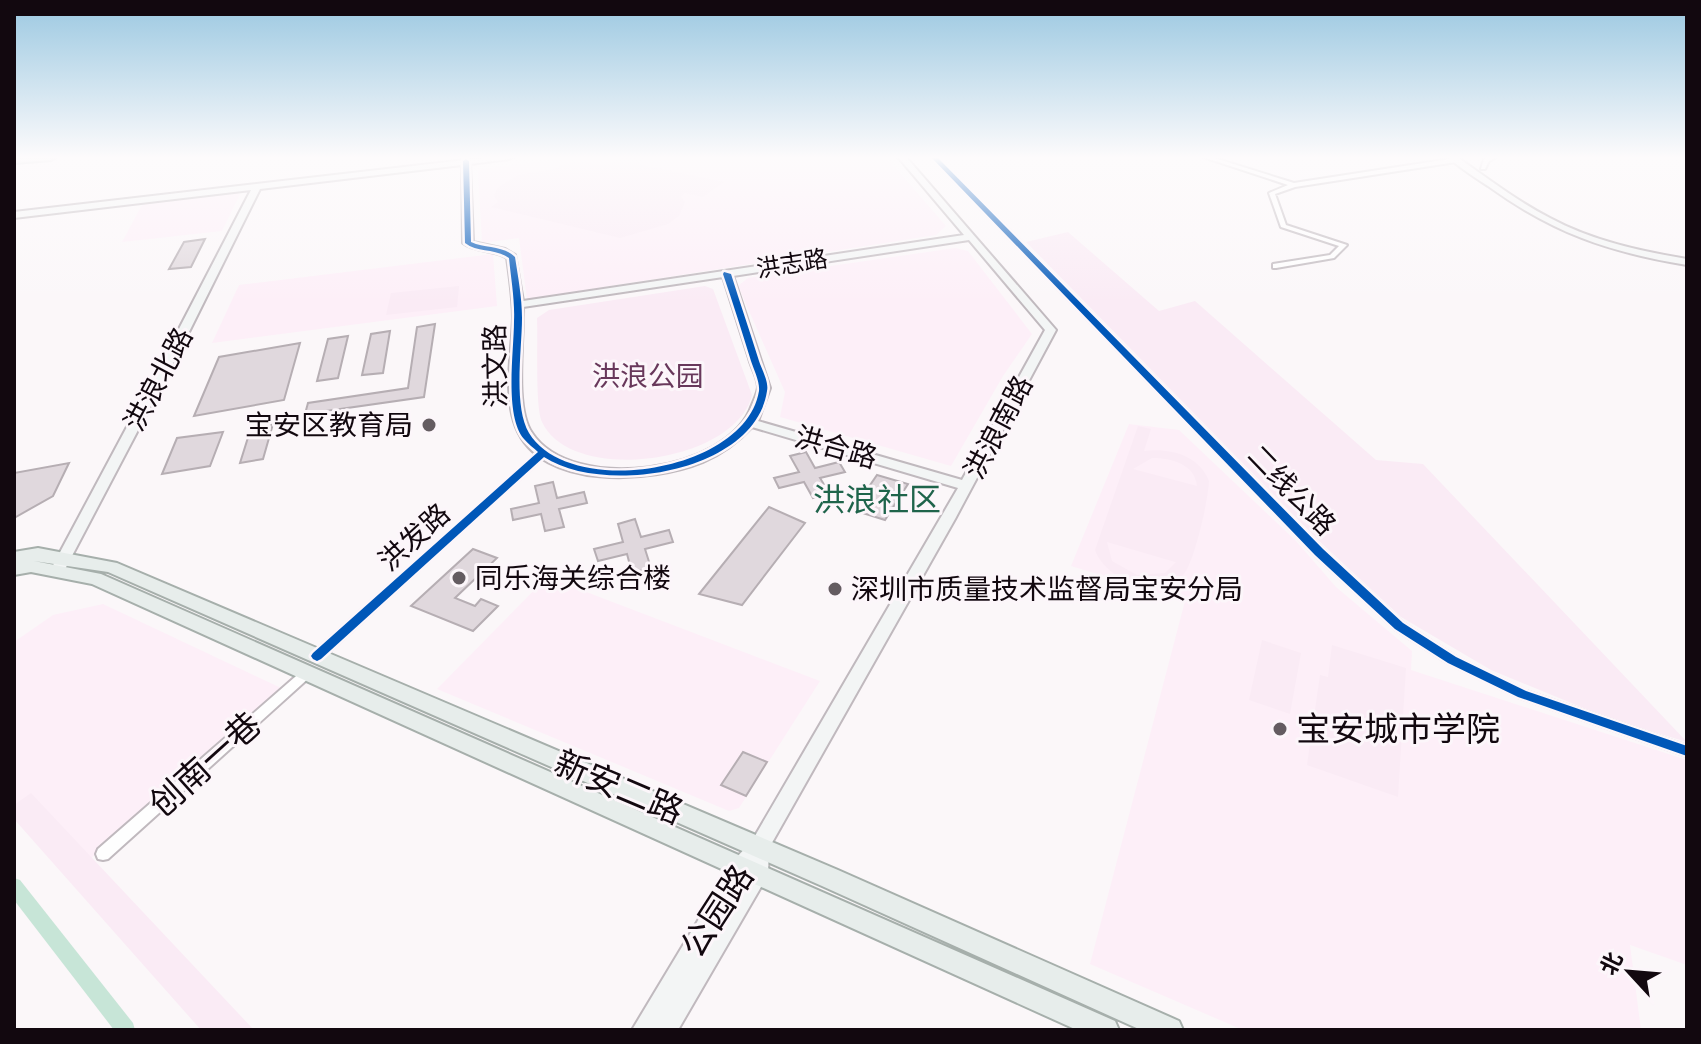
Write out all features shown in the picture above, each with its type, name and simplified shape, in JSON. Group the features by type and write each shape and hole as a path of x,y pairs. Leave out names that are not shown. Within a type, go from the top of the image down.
{"main road":[{"path":"14,213 80,206"},
{"name":"洪浪北路","path":"60,565 247,206"},
{"name":"洪文路","path":"467,206 468,243 475,248 511,254 518,305 521,427 543,453"},
{"name":"洪浪南路","path":"759,847 966,486 1051,330 944,206"},
{"path":"1531,206 1569,231 1620,248 1687,262"},
{"path":"1544,206 1580,228 1632,245 1687,255"},
{"name":"洪志路","path":"518,305 971,237"},
{"path":"543,453 574,467 596,471 644,472 669,468 713,452 751,423 762,403 764,390 727,274"},
{"name":"洪合路","path":"751,423 966,486"},
{"path":"14,558 38,554 60,565"},
{"path":"14,569 60,565"},
{"name":"新安二路","path":"60,565 312,664 759,847 1170,1030"},
{"name":"新安二路","path":"312,664 750,870 1106,1030"},
{"name":"公园路","path":"666,1030 759,847"},
{"name":"公园路","path":"643,1030 750,870"}],"street":[{"name":"二线公路","path":"982,206 1328,561 1399,626 1452,660 1522,694 1687,751"},
{"path":"1276,206 1283,226 1344,245 1332,257 1276,266"},
{"name":"洪发路","path":"312,664 543,453"},
{"name":"创南一巷","path":"103,854 312,664"}],"shaded area":[{"path":"142,206 234,206 222,231 122,242"},
{"path":"480,206 928,206 946,226 936,235 527,299 519,238 482,243"},
{"path":"955,248 968,251 1032,334 1003,376 951,466 780,417 785,392 738,286 748,278"},
{"path":"493,254 497,306 212,343 239,285"},
{"name":"宝安城市学院","path":"1129,424 1179,430 1296,541 1336,587 1412,651 1411,670 1687,760 1687,965 1630,945 1641,1030 1243,1030 1090,964 1185,601 1071,566"},
{"path":"547,577 820,681 739,808 729,811 437,689"},
{"path":"103,604 281,688 79,869 14,801 14,642 53,615"}],"green space":[{"path":"683,206 679,216 668,224 620,238 491,207"},
{"path":"1068,232 1159,311 1195,301 1376,460 1423,464 1687,742 1610,719 1491,670 1401,617 1318,540 1026,242"},
{"path":"459,286 457,307 386,315 391,293"},
{"name":"洪浪公园","path":"705,286 713,289 752,395 740,418 717,437 686,450 652,458 617,460 585,454 559,442 542,422 540,414 537,318 549,310"},
{"path":"1138,426 1151,429 1144,451 1182,455 1204,472 1209,481 1201,527 1190,563 1176,581 1164,587 1136,585 1110,571 1095,550","holes":["1152,458 1167,459 1187,467 1197,486 1133,469","1107,542 1175,562 1176,562 1165,573 1137,575 1112,561"]},
{"path":"1262,640 1301,653 1290,714 1249,700"},
{"path":"1332,645 1406,668 1398,797 1307,765 1320,675 1328,677"},
{"path":"31,793 254,1030 201,1030 14,819 14,805"}],"building":[{"path":"205,239 191,267 169,269 184,242"},
{"path":"435,324 424,397 305,414 308,403 408,388 417,327"},
{"path":"390,331 383,373 362,375 371,334"},
{"path":"348,336 338,378 317,381 328,339"},
{"path":"300,343 284,400 194,416 219,357"},
{"path":"273,424 263,459 240,463 251,428"},
{"path":"223,432 210,466 162,474 177,438"},
{"path":"806,452 815,468 839,462 845,472 820,478 830,494 813,498 804,482 779,488 774,478 799,472 790,456"},
{"path":"69,463 53,496 14,518 14,473"},
{"path":"877,475 908,484 885,520 853,510"},
{"path":"553,482 557,498 584,492 587,503 559,509 564,527 545,531 541,514 513,520 511,509 539,503 535,486"},
{"path":"769,507 805,523 742,605 699,594"},
{"path":"635,519 641,537 669,530 673,542 645,549 651,568 632,573 627,554 598,561 594,549 623,542 618,524"},
{"name":"同乐海关综合楼","path":"473,549 497,558 455,598 475,606 481,599 498,606 473,631 411,606"},
{"path":"743,752 767,762 746,796 721,785"}],"waterway":[{"path":"14,886 126,1030"}],"cycle path":[{"path":"467,206 468,243 502,251 512,257 518,305 516,392 521,425 527,437 550,458 582,470 620,474 660,470 698,459 731,441 754,418 764,388 727,274"},
{"path":"981,206 1319,552 1399,626 1452,660 1522,694 1687,751"},
{"path":"317,656 543,453"}],"place":[{"name":"宝安区教育局","path":"429,425"},
{"name":"同乐海关综合楼","path":"459,578"},
{"name":"深圳市质量技术监督局宝安分局","path":"835,589"},
{"name":"宝安城市学院","path":"1280,729"}],"district":[{"name":"洪浪社区","path":"877,500"}]}
